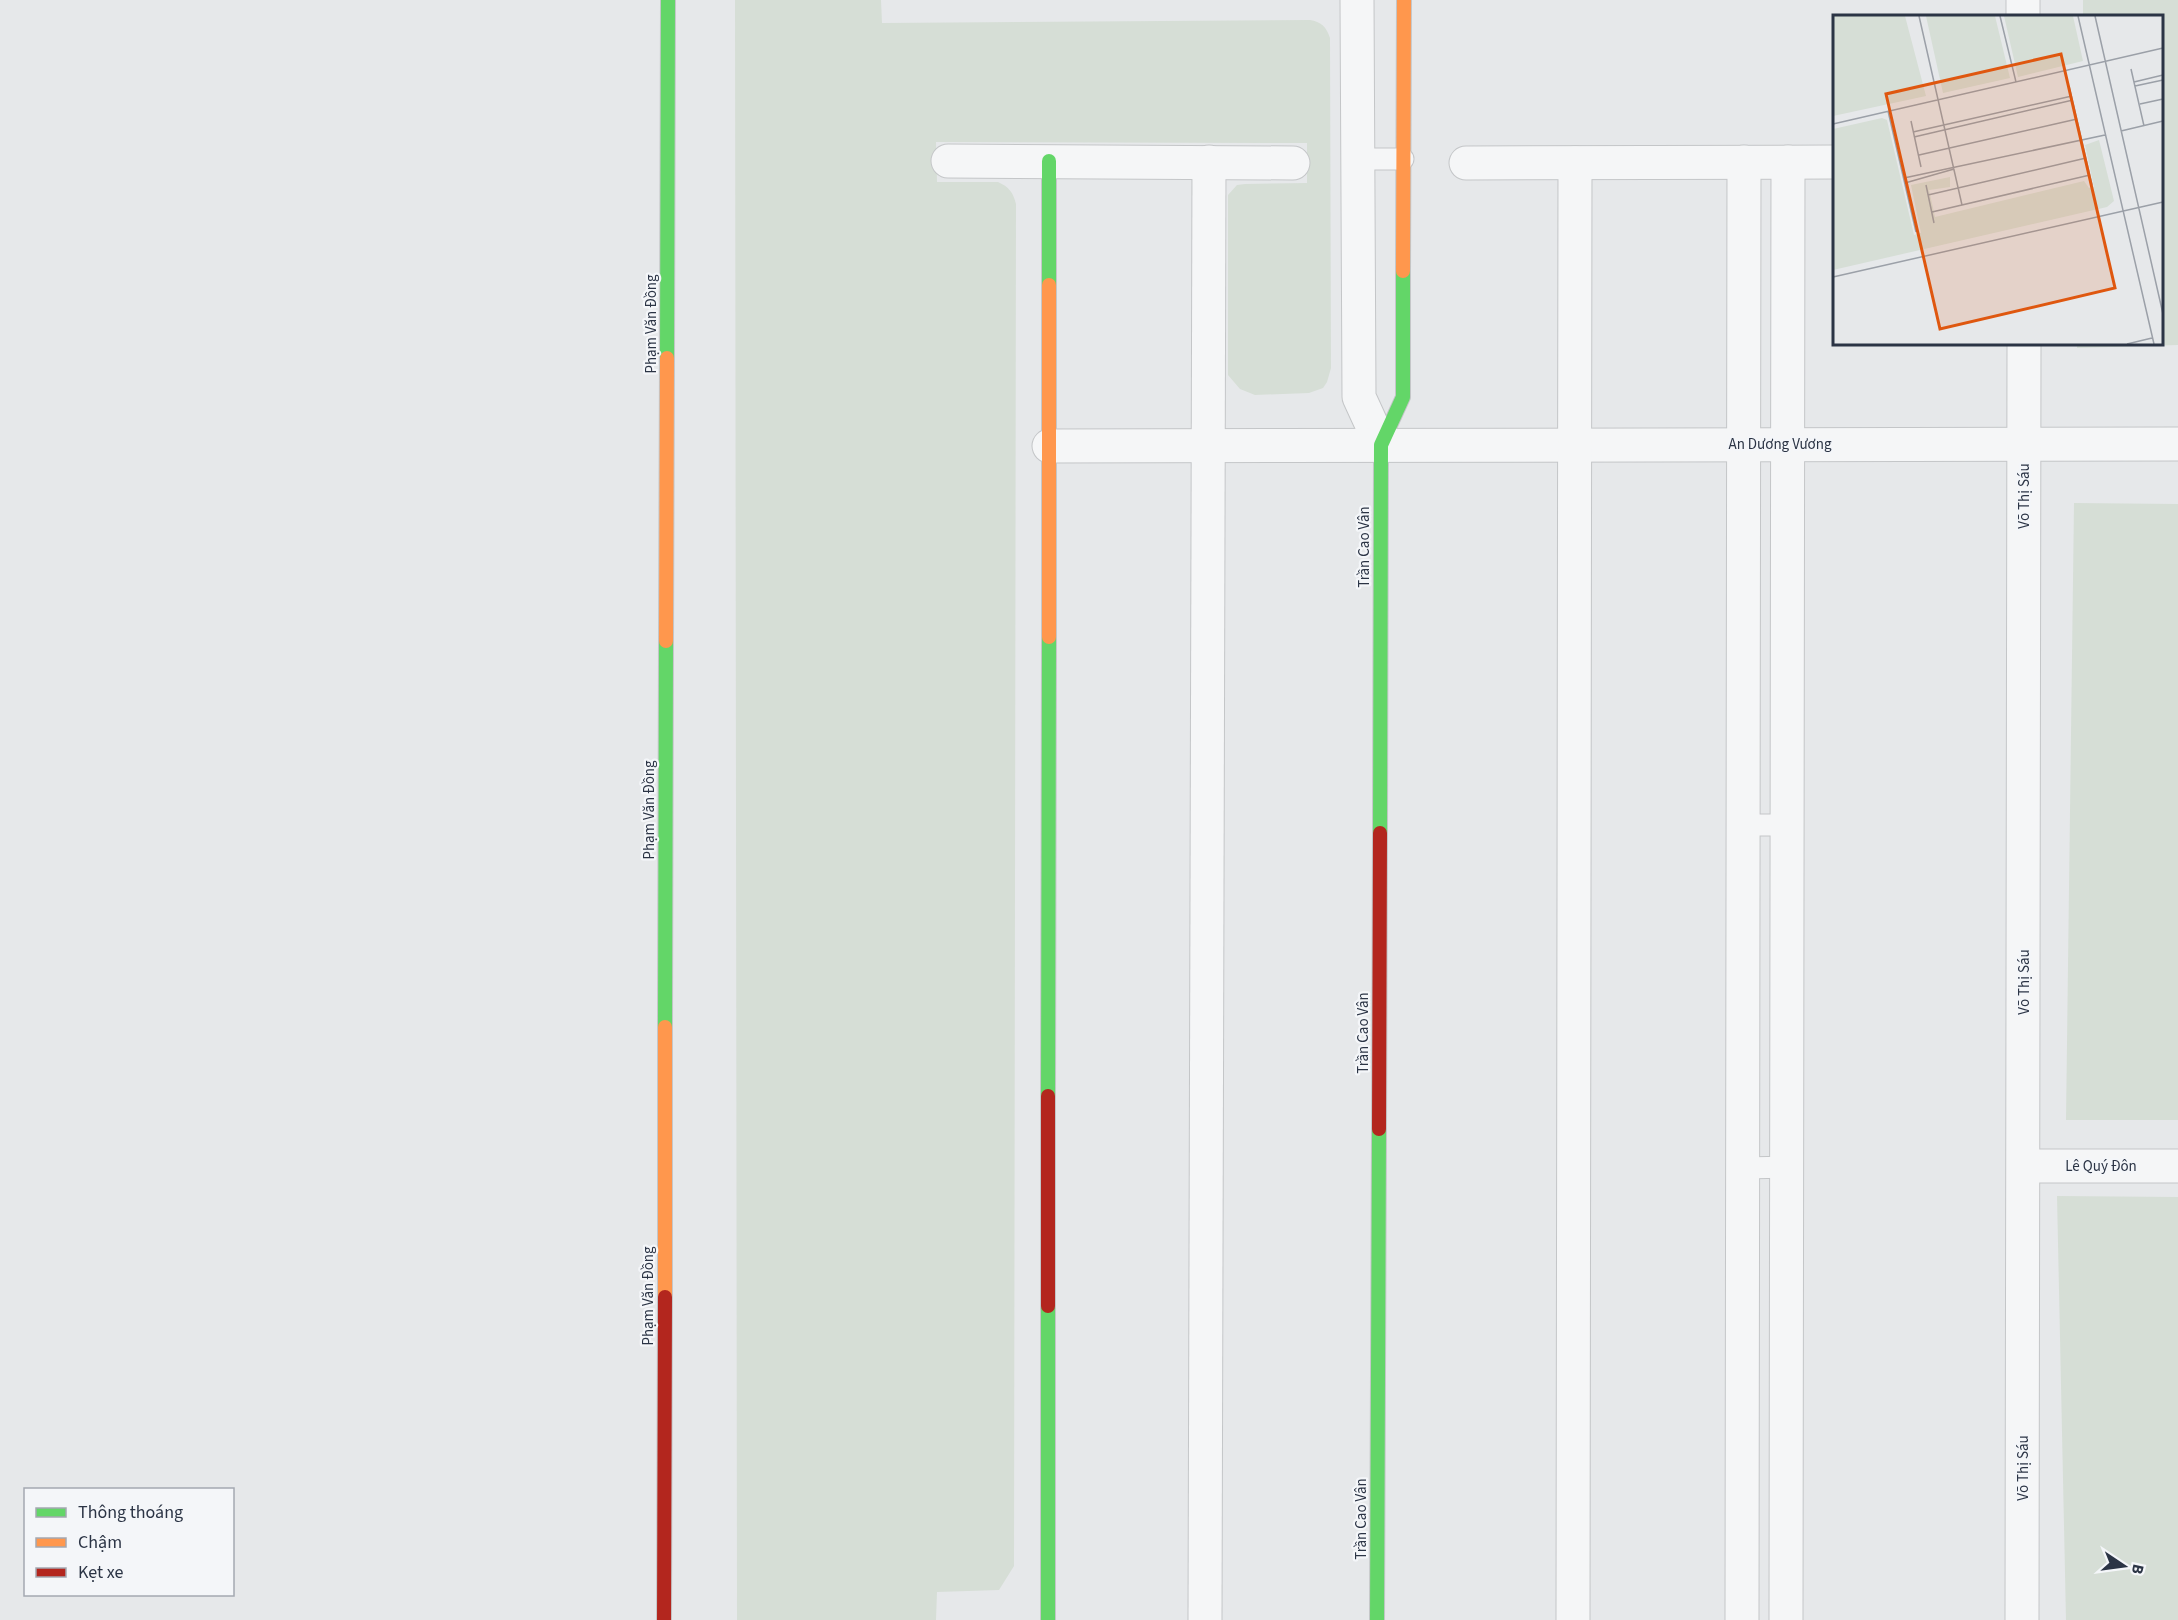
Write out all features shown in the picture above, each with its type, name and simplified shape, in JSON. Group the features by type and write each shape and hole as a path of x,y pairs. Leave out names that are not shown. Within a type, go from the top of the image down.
{"street":[{"name":"Phạm Văn Đồng","path":"663,1620 668,0"},
{"path":"1357,0 1359,397 1381,445"},
{"path":"1381,445 1403,397 1404,0"},
{"path":"2023,0 2024,15"},
{"path":"948,161 1293,162"},
{"path":"1048,1620 1049,161"},
{"path":"1205,1620 1209,162"},
{"path":"1742,1620 1744,162"},
{"path":"1786,1620 1788,162"},
{"path":"1466,163 1833,162"},
{"path":"1573,1620 1575,163"},
{"name":"Võ Thị Sáu","path":"2022,1620 2024,345"},
{"name":"An Dương Vương","path":"1049,446 2178,444"},
{"name":"Trần Cao Vân","path":"1377,1620 1381,445"},
{"name":"Lê Quý Đôn","path":"2024,1166 2178,1166"}],"lane":[{"path":"1358,159 1404,159"},
{"path":"1743,825 1787,825"},
{"path":"1743,1167 1787,1167"}],"shaded area":[{"path":"735,0 881,0 882,23 1310,20 1323,25 1330,38 1331,368 1323,388 1309,393 1255,395 1240,389 1228,375 1228,195 1237,185 1307,183 1307,143 936,142 937,182 998,182 1010,190 1016,204 1014,1566 999,1590 937,1592 936,1620 737,1620"},
{"path":"2083,0 2178,0 2178,345 2077,348 2077,345 2163,345 2163,15 2083,15"},
{"path":"2074,503 2178,504 2178,1120 2066,1120"},
{"path":"2057,1196 2178,1197 2178,1620 2066,1620"}],"traffic: fast":[{"path":"667,358 668,0"},
{"path":"1049,161 1049,285"},
{"path":"1380,833 1381,445 1403,397 1403,271"},
{"path":"1048,1096 1049,637"},
{"path":"665,1027 666,641"},
{"path":"1377,1620 1379,1129"},
{"path":"1048,1306 1048,1620"}],"traffic: slow":[{"path":"1403,271 1404,0"},
{"path":"1049,285 1049,637"},
{"path":"666,641 667,358"},
{"path":"665,1027 665,1297"}],"traffic: jam":[{"path":"1379,1129 1380,833"},
{"path":"1048,1096 1048,1306"},
{"path":"664,1620 665,1297"}]}
